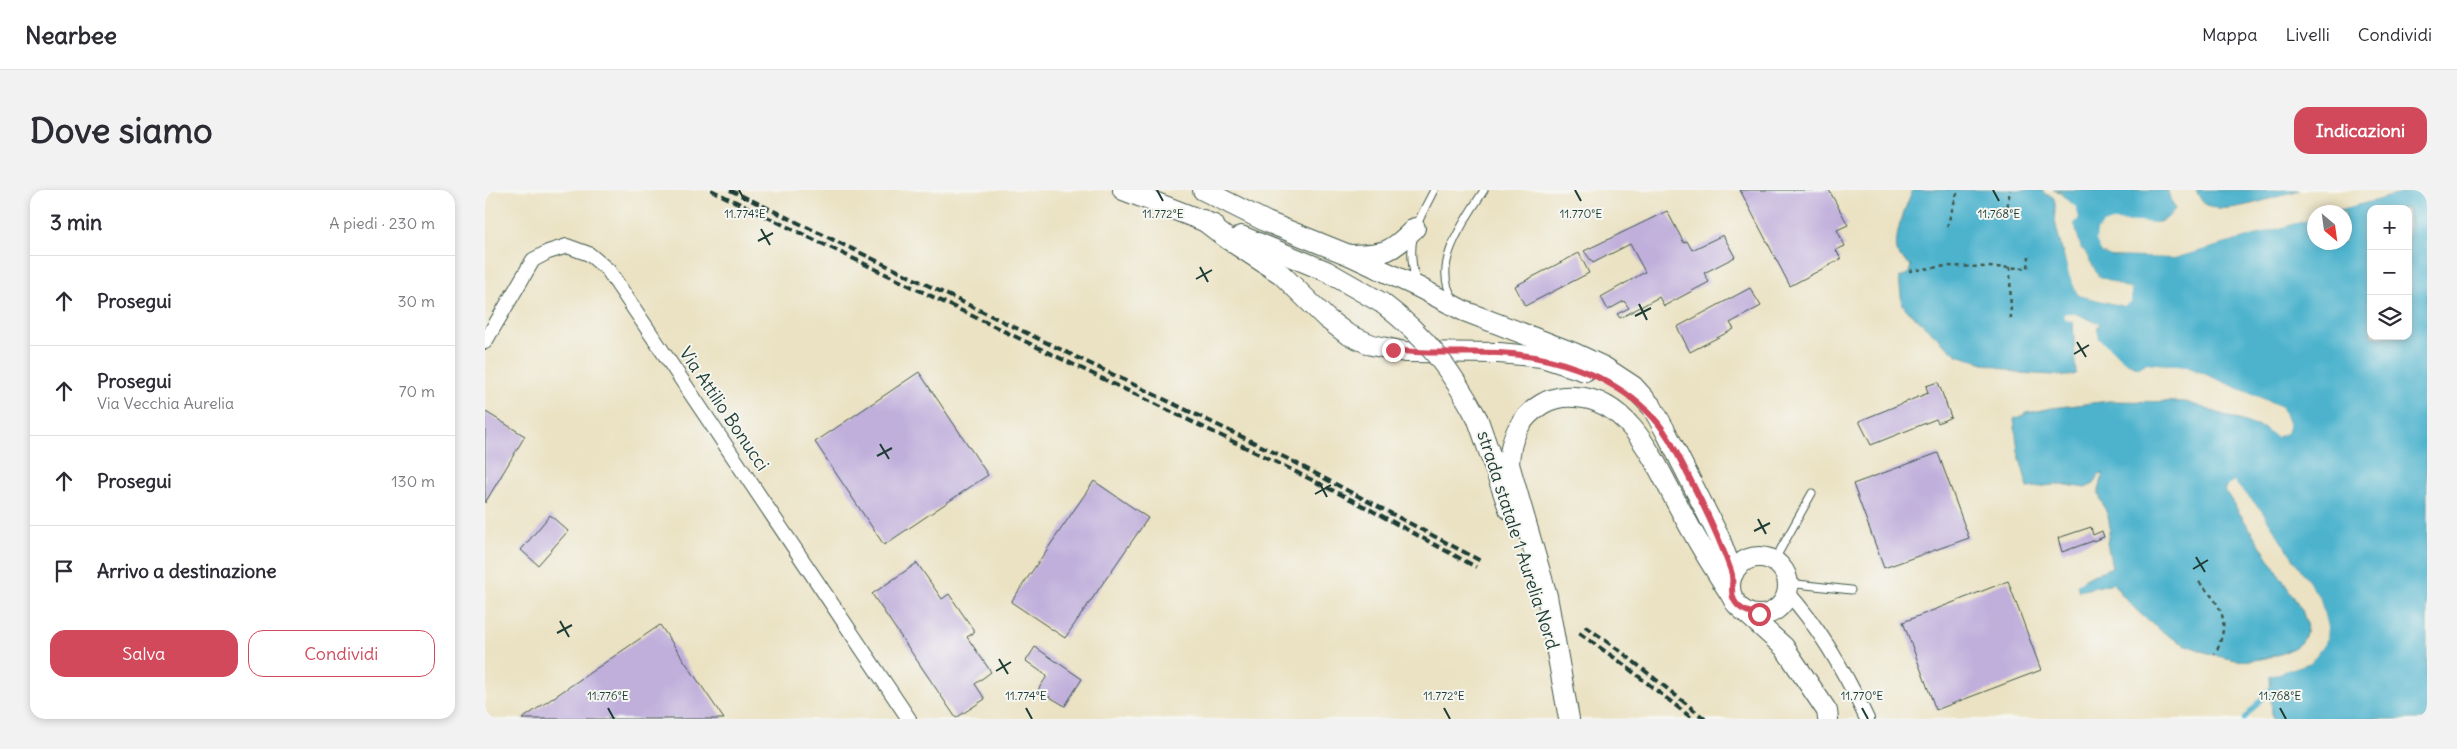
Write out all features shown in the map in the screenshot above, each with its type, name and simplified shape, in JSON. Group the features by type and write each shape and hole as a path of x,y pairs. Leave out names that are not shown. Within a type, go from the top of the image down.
{"main road":[{"path":"1123,190 1203,220 1229,240 1281,274 1326,318 1347,334 1372,345 1405,352 1499,353 1542,357 1571,365 1597,376 1626,393 1666,432"},
{"path":"1203,190 1267,222 1349,255 1418,287 1463,311 1604,366 1633,386 1652,408 1666,432 1719,537 1733,574"},
{"name":"strada statale 1 Aurelia Nord","path":"1203,220 1326,271 1382,303 1410,325 1443,360 1462,389 1478,420 1514,524 1560,670"},
{"path":"1349,255 1382,254 1397,246 1415,228"},
{"path":"1569,719 1547,596 1509,464 1510,447 1521,421 1539,406 1563,396 1590,399 1605,405 1629,425 1656,465 1685,519 1739,605 1785,647 1827,711 1828,719"},
{"path":"1719,537 1765,559 1786,574 1785,647"},
{"path":"1765,559 1746,560 1733,574 1731,583 1739,605 1751,613 1767,613 1786,593"},
{"path":"1560,670 1575,719"}],"street":[{"name":"Via Attilio Bonucci","path":"485,342 533,260 548,252 567,246 589,254 607,270 909,719"},
{"path":"1786,593 1801,608 1847,677 1867,719"}],"lane":[{"path":"1418,287 1410,259 1415,228 1434,190"},
{"path":"1463,311 1451,294 1447,279 1447,262 1457,235 1484,190"},
{"path":"1765,559 1812,493"},
{"path":"1786,593 1851,590"}],"path":[{"path":"1947,226 1958,190"},
{"path":"2006,214 2010,190"},
{"path":"1909,271 1946,266 2028,268 2029,256"},
{"path":"2010,267 2011,324"},
{"path":"2199,582 2218,602 2225,626 2215,654"}],"water":[{"path":"1913,190 2042,190 2045,194 2053,197 2059,239 2078,295 2124,306 2130,302 2131,290 2098,276 2081,249 2074,224 2079,218 2077,214 2061,192 2053,190 2167,190 2175,209 2167,218 2148,224 2116,222 2106,225 2097,231 2101,252 2111,256 2174,258 2307,220 2307,250 2352,250 2352,207 2413,190 2427,190 2427,719 2272,719 2270,676 2311,662 2326,641 2327,627 2320,599 2260,509 2234,482 2224,489 2302,610 2307,629 2301,642 2294,648 2274,656 2253,660 2244,661 2221,657 2185,644 2160,630 2126,599 2113,583 2079,591 2077,585 2088,577 2112,567 2107,543 2110,527 2108,516 2098,493 2103,475 2100,473 2094,484 2085,488 2061,484 2028,488 2018,451 2014,419 2027,413 2051,408 2109,401 2186,402 2265,429 2276,437 2286,433 2289,426 2282,407 2187,367 2147,363 2139,368 2120,360 2098,339 2097,329 2100,324 2073,313 2066,313 2066,320 2073,321 2076,374 2070,376 2018,373 1957,355 1907,310 1902,303 1899,278 1909,273 1911,266 1899,256 1897,250 1898,232"},
{"path":"2196,190 2300,190 2246,205 2215,208 2205,204"}],"pier":[{"path":"2403,190 2413,190 2352,206 2349,205"},
{"path":"2061,192 2065,199 2076,207 2079,218 2074,224 2081,249 2098,276 2131,290 2131,302 2124,306 2078,295 2069,275 2055,218 2058,202 2057,218 2071,274 2080,293 2124,303 2128,301 2128,292 2096,278 2078,250 2072,224 2076,218 2073,209 2063,201"},
{"path":"2307,217 2307,220 2174,258 2111,256 2101,252 2096,240 2097,231 2103,224 2113,221 2161,223 2159,225 2113,224 2105,226 2099,232 2099,239 2103,250 2112,254 2174,256"},
{"path":"2073,313 2096,323 2099,322 2097,329 2099,339 2129,365 2139,368 2147,363 2187,367 2282,407 2289,426 2286,433 2276,437 2267,431 2269,429 2276,434 2284,431 2287,426 2281,409 2186,370 2148,366 2139,371 2128,367 2118,362 2096,341 2096,326 2073,315 2066,315 2075,322 2066,320 2063,315"},
{"path":"2234,482 2260,509 2320,599 2327,627 2326,641 2311,662 2270,676 2271,673 2309,660 2324,640 2324,627 2318,600 2258,511 2234,485 2228,488 2227,486"}],"building":[{"path":"1740,190 1829,190 1848,225 1837,230 1845,246 1836,250 1841,259 1790,286"},
{"path":"1667,211 1684,243 1687,241 1692,250 1723,235 1735,257 1704,273 1709,282 1664,306 1659,297 1620,318 1617,314 1629,308 1624,301 1608,310 1601,297 1645,272 1630,244 1593,263 1584,251"},
{"path":"1579,253 1589,273 1525,306 1515,286"},
{"path":"1750,288 1761,306 1730,323 1734,329 1690,352 1677,327"},
{"path":"919,372 988,475 884,545 815,442"},
{"path":"1938,382 1951,417 1938,423 1936,419 1871,445 1859,421 1928,393 1926,386"},
{"path":"486,412 525,436 485,503 485,414"},
{"path":"1938,453 1969,538 1884,568 1853,484"},
{"path":"1094,481 1148,518 1065,638 1011,602"},
{"path":"550,515 568,531 538,565 521,550"},
{"path":"2091,527 2093,535 2102,531 2104,537 2062,552 2058,538"},
{"path":"917,563 942,599 949,594 975,632 967,637 991,672 975,684 985,699 956,718 872,594"},
{"path":"2008,581 2041,670 1936,710 1903,622"},
{"path":"660,625 724,719 522,719"},
{"path":"1035,647 1082,679 1065,706 1038,690 1047,676 1026,661"}],"waterway":[{"path":"2244,719 2271,688"}],"railway":[{"path":"711,190 1284,466 1356,502 1476,567"},
{"path":"730,190 1288,459 1481,561"},
{"path":"1585,626 1624,654 1705,719"},
{"path":"1579,633 1619,661 1693,719"}],"route":[{"path":"1393,350 1405,352 1499,353 1542,357 1571,365 1597,376 1626,393 1647,411 1666,432 1719,537 1733,574 1731,593 1735,601 1743,610 1759,614"}]}
